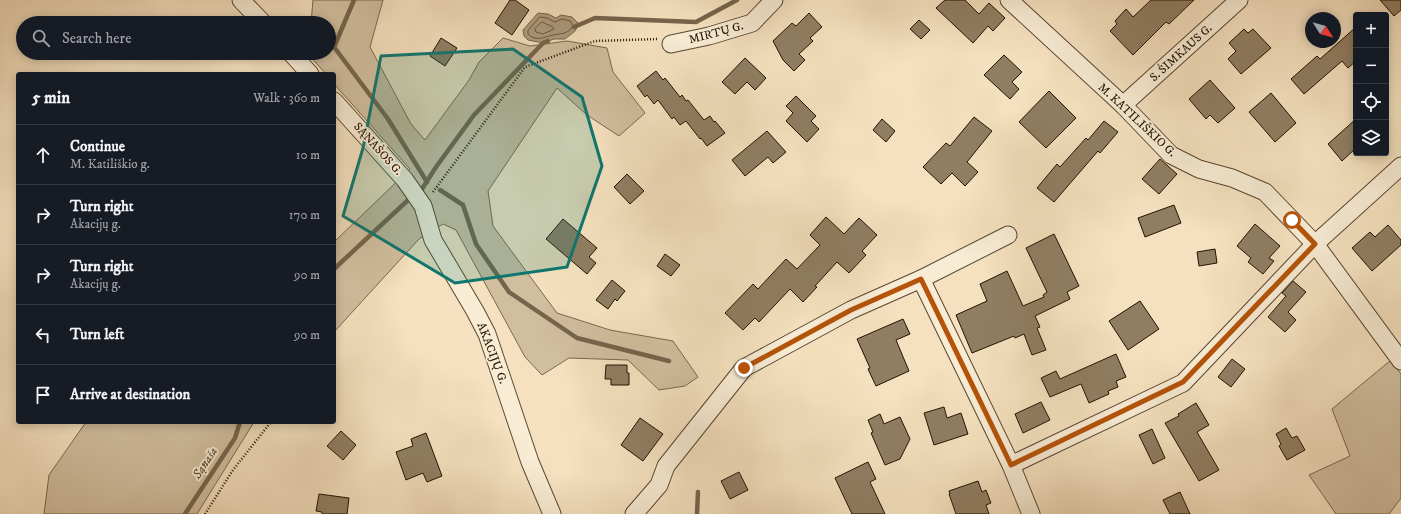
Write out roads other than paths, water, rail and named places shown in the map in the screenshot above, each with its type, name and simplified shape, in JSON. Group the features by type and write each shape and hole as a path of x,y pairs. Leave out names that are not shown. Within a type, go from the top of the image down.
{"street":[{"path":"241,0 256,16"},
{"name":"MIRTŲ G.","path":"671,44 709,36 752,23 774,0"},
{"name":"M. KATILIŠKIO G.","path":"1009,0 1123,105 1171,155 1199,169 1232,178 1264,192 1315,244 1401,362"},
{"name":"S. ŠIMKAUS G.","path":"1123,105 1239,0"},
{"path":"297,60 308,72"},
{"name":"SĄNAŠOS G.","path":"336,103 405,180"},
{"path":"1011,465 1183,382 1315,244 1401,166"},
{"name":"AKACIJŲ G.","path":"405,180 423,206 433,240 487,334 530,462 552,514"},
{"path":"634,514 659,485 666,466 744,368 851,310 921,279 1008,235"},
{"path":"921,279 1011,465 1031,514"}],"water":[{"path":"538,13 548,14 556,18 561,15 572,17 579,24 575,31 565,39 554,39 543,43 528,40 524,36 523,30"}],"waterway":[{"path":"336,42 354,0"},
{"path":"574,27 595,18 696,22 737,0"},
{"path":"422,189 474,115 543,43 548,41"},
{"path":"336,50 388,119 427,182"},
{"path":"440,190 463,205 476,244 509,292 577,338 669,361"},
{"name":"Sąnaša","path":"336,267 407,201"},
{"name":"Sąnaša","path":"185,514 235,438 239,424"},
{"path":"697,514 698,492"}]}
